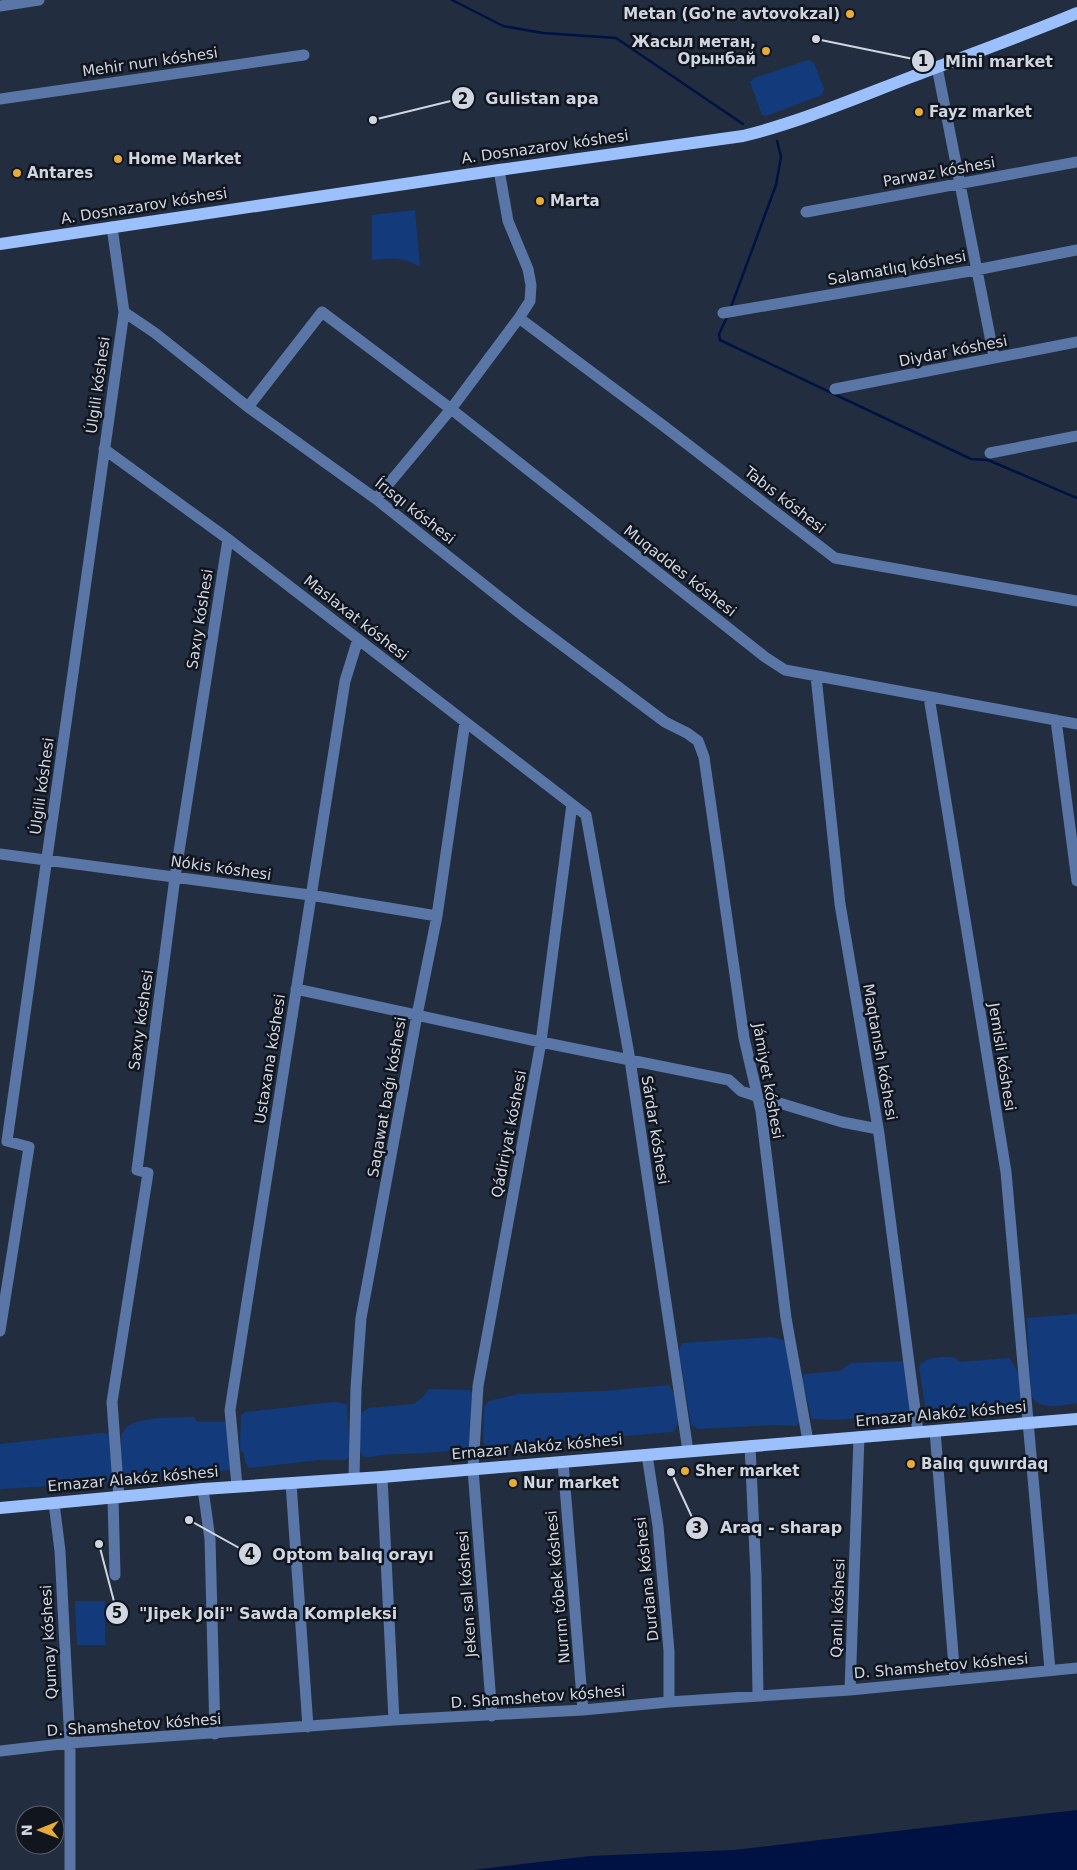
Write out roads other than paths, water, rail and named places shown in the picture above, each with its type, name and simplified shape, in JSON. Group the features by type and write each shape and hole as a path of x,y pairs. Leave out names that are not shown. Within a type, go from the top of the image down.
{"main road":[{"name":"A. Dosnazarov kóshesi","path":"0,244 743,136 835,106 1077,13"},
{"name":"Ernazar Alakóz kóshesi","path":"0,1508 237,1486 382,1477 1077,1419"}],"street":[{"path":"0,6 39,0"},
{"name":"Mehir nurı kóshesi","path":"0,99 304,54"},
{"path":"938,67 994,358"},
{"name":"Parwaz kóshesi","path":"806,212 1077,162"},
{"path":"376,499 451,409 530,301 531,285 528,269 508,221 500,170"},
{"name":"Úlgili kóshesi","path":"0,1332 29,1147 7,1141 124,312 112,227"},
{"name":"Salamatlıq kóshesi","path":"722,314 976,270 1077,250"},
{"name":"Írısqı kóshesi","path":"124,312 155,333 248,407 376,499 530,621 665,722 687,733"},
{"name":"Muqaddes kóshesi","path":"248,407 322,312 451,409 765,657 785,670 1077,724"},
{"name":"Tabıs kóshesi","path":"519,318 835,558 1077,601"},
{"name":"Diydar kóshesi","path":"835,389 1077,342"},
{"path":"990,453 1077,436"},
{"name":"Maslaxat kóshesi","path":"104,449 228,539 586,815"},
{"name":"Saxıy kóshesi","path":"115,1575 116,1498 112,1402 148,1173 137,1170 176,877 228,539"},
{"name":"Ustaxana kóshesi","path":"237,1486 230,1410 345,681 358,639"},
{"name":"Maqtanısh kóshesi","path":"816,676 840,904 878,1129 918,1432"},
{"name":"Jemisli kóshesi","path":"929,697 1006,1172 1050,1670"},
{"path":"1056,720 1077,881"},
{"name":"Saqawat baǵı kóshesi","path":"354,1478 356,1388 362,1318 417,1015 438,916 465,722"},
{"name":"Jámiyet kóshesi","path":"687,733 698,741 704,757 744,1038 761,1111 786,1318 808,1441"},
{"name":"Qádiriyat kóshesi","path":"473,1469 478,1386 542,1042 572,804"},
{"name":"Sárdar kóshesi","path":"586,815 630,1060 688,1451"},
{"name":"Nókis kóshesi","path":"0,854 310,895 438,916"},
{"path":"296,989 729,1080 742,1091 756,1096 842,1122 878,1129"},
{"path":"936,1431 955,1679"},
{"name":"Qanlı kóshesi","path":"850,1690 859,1437"},
{"path":"750,1446 756,1575 758,1695"},
{"name":"Durdana kóshesi","path":"647,1455 658,1526 669,1651 668,1702"},
{"name":"Nurım tóbek kóshesi","path":"563,1462 584,1710"},
{"name":"Jeken sal kóshesi","path":"473,1469 492,1716"},
{"path":"382,1477 394,1720"},
{"path":"291,1483 308,1727"},
{"path":"203,1489 210,1539 215,1734"},
{"name":"Qumay kóshesi","path":"54,1503 60,1551 70,1743 70,1870"},
{"name":"D. Shamshetov kóshesi","path":"0,1751 70,1743 394,1720 584,1710 758,1695 850,1690 1077,1668"}],"waterway":[{"path":"452,0 503,26 543,33 616,38 743,124"},
{"path":"731,307 776,185 781,157 777,141"},
{"path":"727,317 719,334 720,340 971,459 988,460 1077,498"}],"place":[{"name":"Metan (Go'ne avtovokzal)","path":"850,14"},
{"name":"Mini market","path":"816,39"},
{"name":"Жасыл метан, Орынбай","path":"766,51"},
{"name":"Fayz market","path":"919,112"},
{"name":"Gulistan apa","path":"373,120"},
{"name":"Home Market","path":"118,159"},
{"name":"Antares","path":"17,173"},
{"name":"Marta","path":"540,201"},
{"name":"Balıq quwırdaq","path":"911,1464"},
{"name":"Sher market","path":"685,1471"},
{"name":"Araq - sharap","path":"671,1472"},
{"name":"Nur market","path":"513,1483"},
{"name":"Optom balıq orayı","path":"189,1520"},
{"name":"\"Jipek Joli\" Sawda Kompleksi","path":"99,1544"}]}
